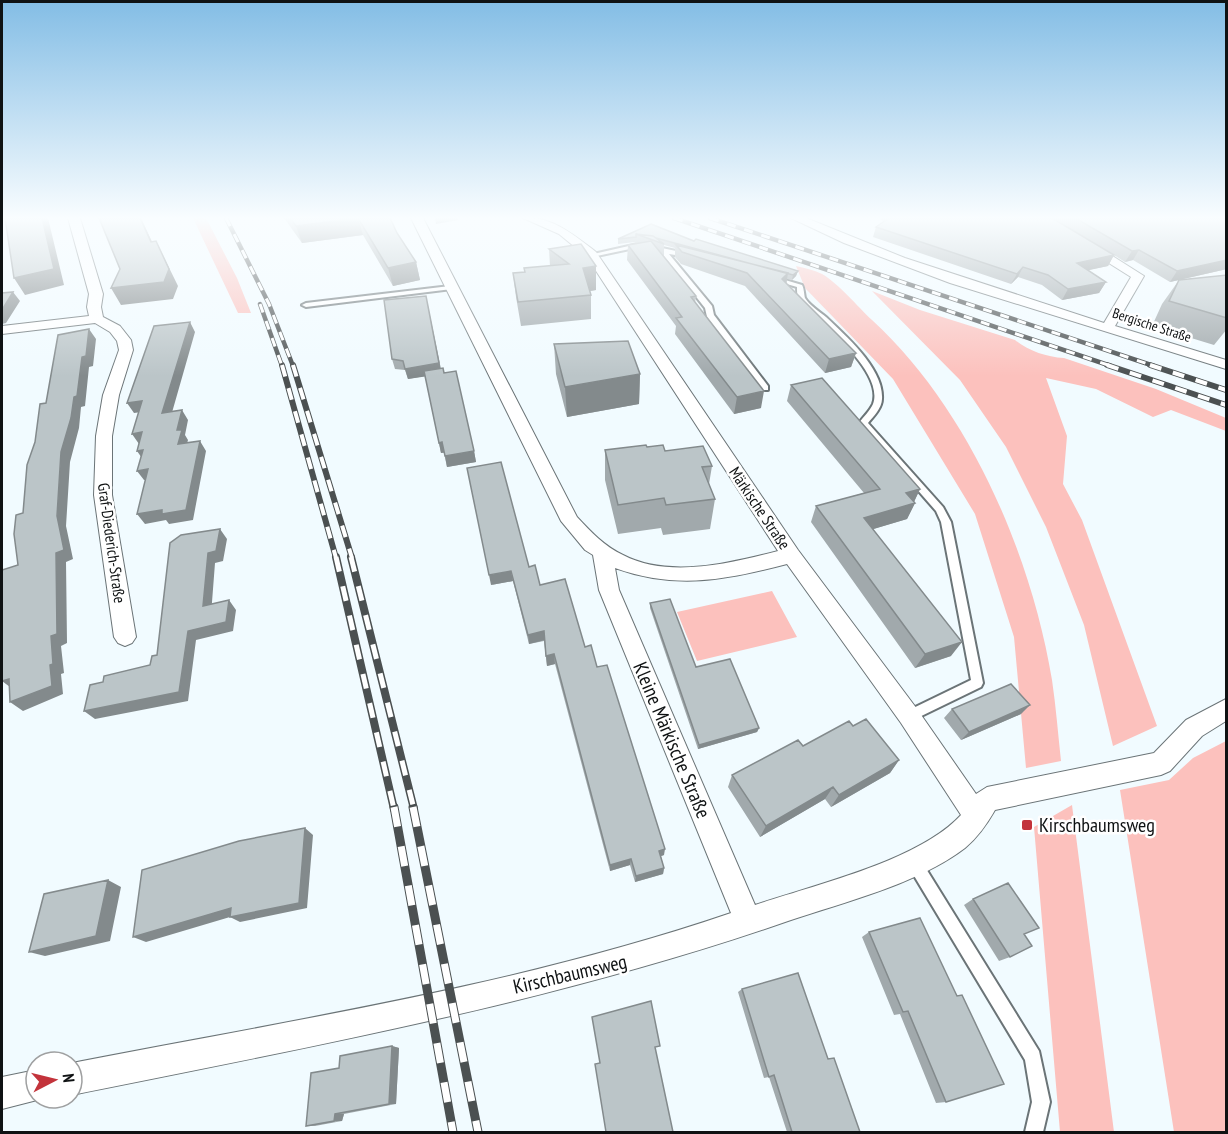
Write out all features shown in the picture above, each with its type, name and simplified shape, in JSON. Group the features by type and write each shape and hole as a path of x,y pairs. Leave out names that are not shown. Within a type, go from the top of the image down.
{"street":[{"path":"2,330 98,319 94,307 96,294 89,271"},
{"path":"442,271 570,521 584,540 603,555 652,573 680,576 747,567 791,555"},
{"name":"Märkische Straße","path":"603,271 791,555 909,716 977,817"},
{"name":"Bergische Straße","path":"933,271 1227,365"},
{"path":"1108,327 1138,276 1130,271"},
{"name":"Graf-Diederich-Straße","path":"98,319 115,329 124,340 126,350 111,396 104,436 102,495 125,637"},
{"name":"Kleine Märkische Straße","path":"603,555 609,590 748,922"},
{"name":"Kirschbaumsweg","path":"84,1077 453,1002 650,955 914,861 950,842 977,817 987,799 1161,763 1194,728 1227,709"},
{"path":"2,1093 24,1088"}],"lane":[{"path":"679,271 709,308 710,315 765,388"},
{"path":"768,278 800,286 802,299 870,369 878,387 878,403 863,423 940,509 946,522 977,683 909,716"},
{"path":"306,306 450,288"},
{"path":"914,861 1033,1057 1041,1102 1034,1132"}],"shaded area":[{"path":"218,271 233,271 237,278 251,313 238,313"},
{"path":"798,271 816,271 841,289 906,356 938,396 966,439 1011,533 1029,583 1052,680 1061,761 1026,768 1014,637 975,514 893,379 805,288"},
{"path":"872,291 920,310 1015,340 1038,353 1064,358 1156,389 1226,418 1226,431 1171,410 1153,417 1096,389 1046,378 1067,436 1063,484 1082,520 1157,726 1113,746 1084,625 1046,527 1006,447 960,380"},
{"path":"772,591 797,637 697,661 677,612"},
{"path":"1226,741 1226,1132 1174,1132 1120,790 1169,780 1193,758"},
{"path":"1072,805 1114,1132 1060,1132 1034,827"}],"building":[{"path":"13,271 45,271 14,278"},
{"path":"119,271 168,271 164,282 111,288"},
{"path":"584,271 591,295 518,302 513,273"},
{"path":"647,271 675,271 696,296 691,297 764,391 737,397 676,318 682,317"},
{"path":"741,271 788,273 782,279 856,353 829,359 747,273"},
{"path":"778,271 798,271 793,275"},
{"path":"1035,271 1089,271 1106,282 1068,289 1048,275"},
{"path":"1227,275 1227,318 1169,301 1179,280"},
{"path":"13,292 2,310 2,293"},
{"path":"426,296 439,363 405,369 403,361 392,359 384,300"},
{"path":"190,322 162,413 182,410 177,430 182,430 178,444 200,441 186,510 162,514 162,510 137,514 148,469 137,471 143,450 137,451 142,432 132,434 142,401 127,403 154,326"},
{"path":"89,329 86,356 82,357 77,396 74,397 71,418 61,452 57,516 64,550 56,553 57,634 51,636 52,686 10,702 9,679 2,681 2,570 18,565 14,534 16,515 23,513 27,465 35,442 40,404 46,403 58,335"},
{"path":"628,341 640,374 565,387 554,344"},
{"path":"443,368 444,373 456,371 474,451 445,456 442,442 439,443 424,371"},
{"path":"822,378 920,489 906,493 915,503 864,518 962,642 925,654 816,506 880,489 791,385"},
{"path":"646,445 647,447 663,445 665,451 703,446 712,466 702,467 715,499 666,505 664,498 618,505 605,450"},
{"path":"501,462 529,567 535,565 540,585 565,579 585,647 591,645 597,667 607,665 665,849 659,851 664,868 636,876 631,859 610,865 554,654 546,656 544,631 528,635 511,571 489,575 467,468"},
{"path":"220,529 216,551 208,553 203,606 229,600 226,622 188,631 179,692 84,711 90,685 103,682 104,676 150,665 152,656 157,655 170,543 181,535"},
{"path":"670,599 696,667 730,659 759,728 699,745 650,603"},
{"path":"1011,684 1030,705 969,732 952,709"},
{"path":"866,719 899,760 839,795 833,787 766,826 732,775 798,740 803,746 849,721 853,726"},
{"path":"305,828 299,903 230,917 231,908 133,937 142,870 239,841"},
{"path":"108,880 96,936 29,952 44,894"},
{"path":"1008,883 1039,928 1024,934 1032,946 1010,957 973,899"},
{"path":"920,918 957,996 962,995 1004,1084 946,1102 908,1011 903,1012 869,932"},
{"path":"798,973 828,1059 834,1058 860,1132 792,1132 774,1075 769,1077 742,989"},
{"path":"651,1001 660,1046 655,1047 673,1132 606,1132 595,1064 600,1063 592,1017"},
{"path":"392,1046 389,1104 335,1114 334,1121 306,1126 311,1073 339,1068 340,1056"}],"railway":[{"path":"252,271 269,304 293,366"},
{"path":"830,271 1111,366"},
{"path":"869,271 1154,366"},
{"path":"260,304 282,366"},
{"path":"282,365 336,558"},
{"path":"293,365 352,558"},
{"path":"1107,365 1226,405"},
{"path":"1150,365 1226,390"},
{"path":"336,557 394,809"},
{"path":"351,557 414,809"},
{"path":"394,807 453,1132"},
{"path":"413,807 478,1132"}],"place":[{"name":"Kirschbaumsweg","path":"1027,825"}]}
